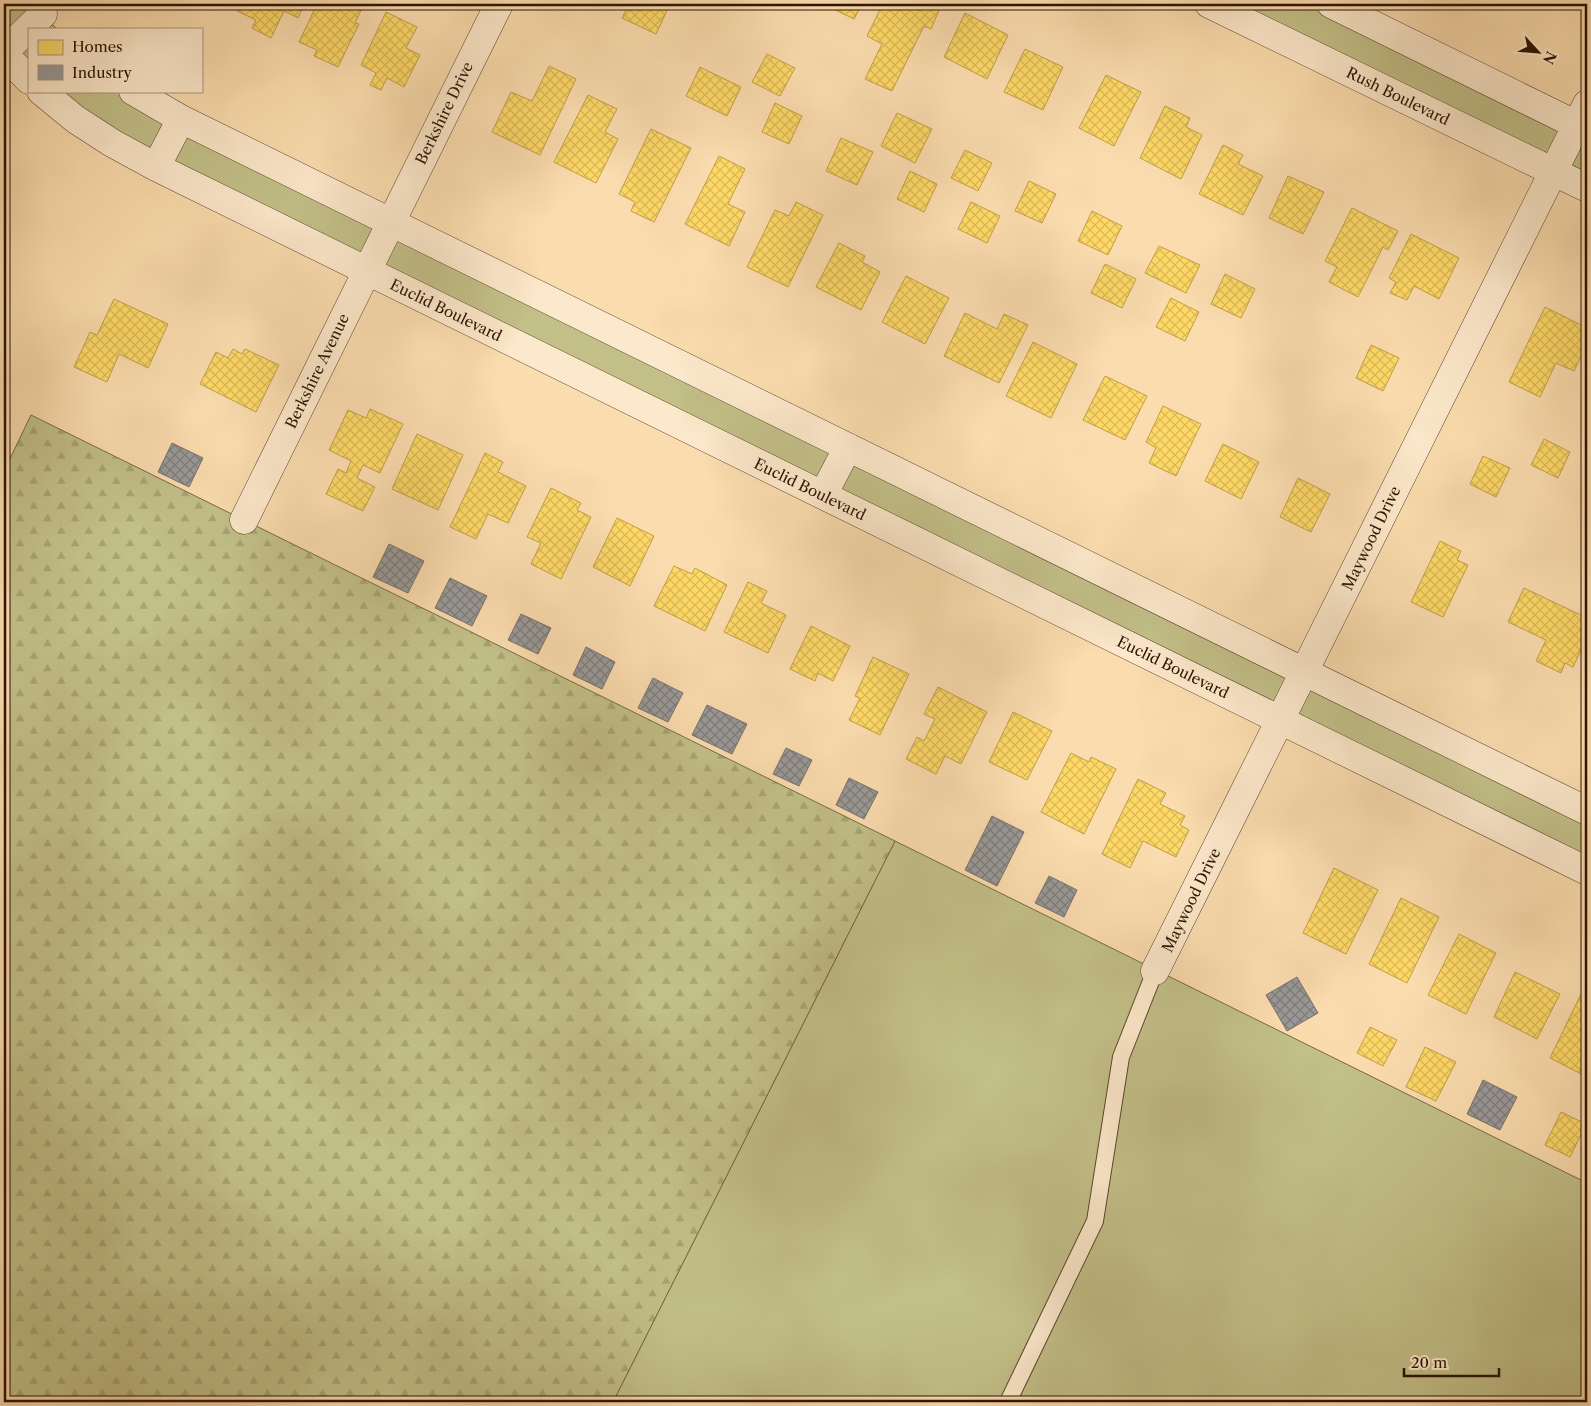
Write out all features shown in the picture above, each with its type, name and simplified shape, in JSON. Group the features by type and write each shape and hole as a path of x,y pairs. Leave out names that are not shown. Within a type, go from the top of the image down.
{"street":[{"name":"Berkshire Drive","path":"390,222 499,4"},
{"name":"Rush Boulevard","path":"1209,4 1587,188"},
{"path":"1331,4 1584,120"},
{"path":"31,28 44,16"},
{"path":"28,31 4,53 28,79"},
{"name":"Euclid Boulevard","path":"43,92 75,119 104,138 156,167 1587,871"},
{"path":"135,92 181,119 1587,811"},
{"path":"156,167 181,119"},
{"name":"Maywood Drive","path":"1155,971 1553,172 1584,120"},
{"name":"Berkshire Avenue","path":"244,520 390,222"},
{"path":"823,495 848,447"}],"lane":[{"path":"1008,1402 1095,1221 1121,1057 1155,971"}],"green space":[{"path":"4,4 32,4 56,28 28,28 28,79 4,54"},
{"path":"1209,4 1331,4 1587,130 1587,188"},
{"path":"43,92 135,92 1587,811 1587,871 396,285"},
{"path":"31,415 895,841 613,1402 4,1402 4,471"},
{"path":"895,841 1587,1183 1587,1402 613,1402"}],"building: Homes":[{"path":"241,4 304,4 298,18 284,11 271,38 252,28 256,20 237,11"},
{"path":"317,4 364,4 355,23 359,24 338,67 314,56 317,50 299,42"},
{"path":"629,4 670,4 656,34 622,18"},
{"path":"823,4 862,4 854,19"},
{"path":"883,4 931,4 940,8 931,29 924,26 892,91 865,79 882,44 867,36"},
{"path":"386,12 417,27 406,48 420,55 404,87 387,78 381,90 370,85 376,73 361,65"},
{"path":"965,13 1008,35 987,79 944,57"},
{"path":"1025,49 1063,67 1043,110 1004,92"},
{"path":"767,54 795,68 780,96 752,82"},
{"path":"549,66 576,79 540,155 492,132 511,92 532,101"},
{"path":"700,67 741,87 727,116 686,96"},
{"path":"1106,75 1141,92 1114,146 1079,128"},
{"path":"588,95 617,109 605,132 618,139 596,183 554,162"},
{"path":"775,103 802,116 789,144 762,132"},
{"path":"1165,106 1190,118 1186,127 1202,135 1181,179 1140,158"},
{"path":"897,113 932,129 915,163 881,146"},
{"path":"651,129 691,148 654,222 631,211 635,202 619,194"},
{"path":"841,138 873,152 857,185 826,171"},
{"path":"1223,145 1243,155 1238,164 1263,176 1243,215 1199,194"},
{"path":"965,150 992,163 978,191 951,178"},
{"path":"719,156 745,169 728,204 745,212 729,246 685,224"},
{"path":"910,171 937,184 924,212 897,199"},
{"path":"1288,176 1324,192 1303,234 1269,218"},
{"path":"1029,181 1056,194 1042,223 1015,211"},
{"path":"796,202 823,215 788,287 747,267 775,210 789,216"},
{"path":"971,202 1000,216 987,243 958,229"},
{"path":"1352,208 1398,231 1388,250 1383,247 1358,297 1329,282 1337,267 1325,261"},
{"path":"1092,211 1122,226 1108,255 1078,241"},
{"path":"1411,234 1459,258 1439,299 1414,286 1407,300 1390,293 1396,282 1389,278"},
{"path":"839,243 865,256 862,262 880,272 861,310 816,287"},
{"path":"1159,246 1200,265 1186,293 1145,273"},
{"path":"1105,264 1136,279 1122,308 1091,293"},
{"path":"1225,274 1255,289 1241,318 1211,304"},
{"path":"906,276 949,298 925,344 882,322"},
{"path":"1171,298 1199,312 1185,341 1156,327"},
{"path":"114,299 168,324 148,368 119,354 107,382 74,367 90,332 97,335"},
{"path":"1545,307 1587,328 1587,343 1574,371 1556,363 1540,397 1509,382"},
{"path":"965,313 997,329 1004,314 1028,325 999,383 944,356"},
{"path":"1033,342 1077,364 1051,418 1006,396"},
{"path":"1371,345 1399,358 1383,391 1356,378"},
{"path":"233,349 242,354 245,349 279,365 256,412 200,384 216,352 228,358"},
{"path":"1105,376 1147,396 1125,440 1083,420"},
{"path":"1163,406 1201,424 1176,476 1149,463 1156,448 1146,442"},
{"path":"370,409 403,424 380,473 363,465 357,478 375,487 363,511 326,494 338,469 346,473 351,461 329,450 348,410 366,418"},
{"path":"417,434 463,455 438,510 392,489"},
{"path":"1544,439 1570,452 1558,478 1531,465"},
{"path":"1223,444 1259,462 1241,499 1205,481"},
{"path":"485,453 503,462 498,472 526,486 508,523 488,514 476,539 450,527"},
{"path":"1483,456 1510,468 1496,497 1470,484"},
{"path":"1298,478 1330,494 1311,532 1280,517"},
{"path":"551,488 581,503 577,510 591,517 561,579 531,564 541,543 527,537"},
{"path":"617,518 654,536 630,586 593,567"},
{"path":"1440,541 1461,551 1457,560 1468,565 1443,617 1411,602"},
{"path":"674,566 692,574 695,568 727,585 705,631 654,606"},
{"path":"748,582 767,591 761,603 786,615 768,653 724,632"},
{"path":"1524,588 1587,618 1587,637 1573,667 1565,663 1561,673 1536,661 1546,640 1508,622"},
{"path":"811,626 850,646 833,681 818,673 815,681 790,669"},
{"path":"873,657 909,674 880,735 849,720 860,698 855,696"},
{"path":"938,687 987,712 961,764 945,756 936,774 906,759 917,737 924,741 935,719 924,714"},
{"path":"1013,712 1052,731 1027,780 989,762"},
{"path":"1071,753 1089,762 1091,757 1116,769 1084,834 1041,812"},
{"path":"1138,779 1166,793 1160,804 1185,816 1180,825 1189,830 1176,857 1143,841 1130,868 1102,854"},
{"path":"1334,868 1378,890 1346,954 1303,933"},
{"path":"1401,898 1439,917 1407,983 1369,964"},
{"path":"1459,934 1496,953 1466,1014 1428,995"},
{"path":"1515,972 1560,994 1537,1039 1494,1017"},
{"path":"1583,990 1587,992 1587,1077 1550,1058"},
{"path":"1370,1027 1397,1040 1383,1066 1357,1053"},
{"path":"1425,1047 1456,1062 1436,1101 1406,1087"},
{"path":"1561,1112 1586,1124 1570,1157 1545,1145"}],"building: Industry":[{"path":"172,443 203,458 189,487 158,472"},
{"path":"389,544 424,561 408,593 373,577"},
{"path":"450,578 487,596 472,626 435,608"},
{"path":"521,614 551,628 538,654 508,640"},
{"path":"586,647 615,662 602,689 573,675"},
{"path":"653,678 683,693 668,722 638,708"},
{"path":"707,705 747,724 732,754 692,735"},
{"path":"786,748 812,760 799,786 773,774"},
{"path":"849,778 878,792 864,819 836,805"},
{"path":"992,816 1024,832 997,886 965,870"},
{"path":"1049,876 1077,890 1064,917 1035,903"},
{"path":"1297,977 1318,1013 1287,1031 1266,995"},
{"path":"1483,1080 1517,1097 1500,1130 1467,1114"}]}
